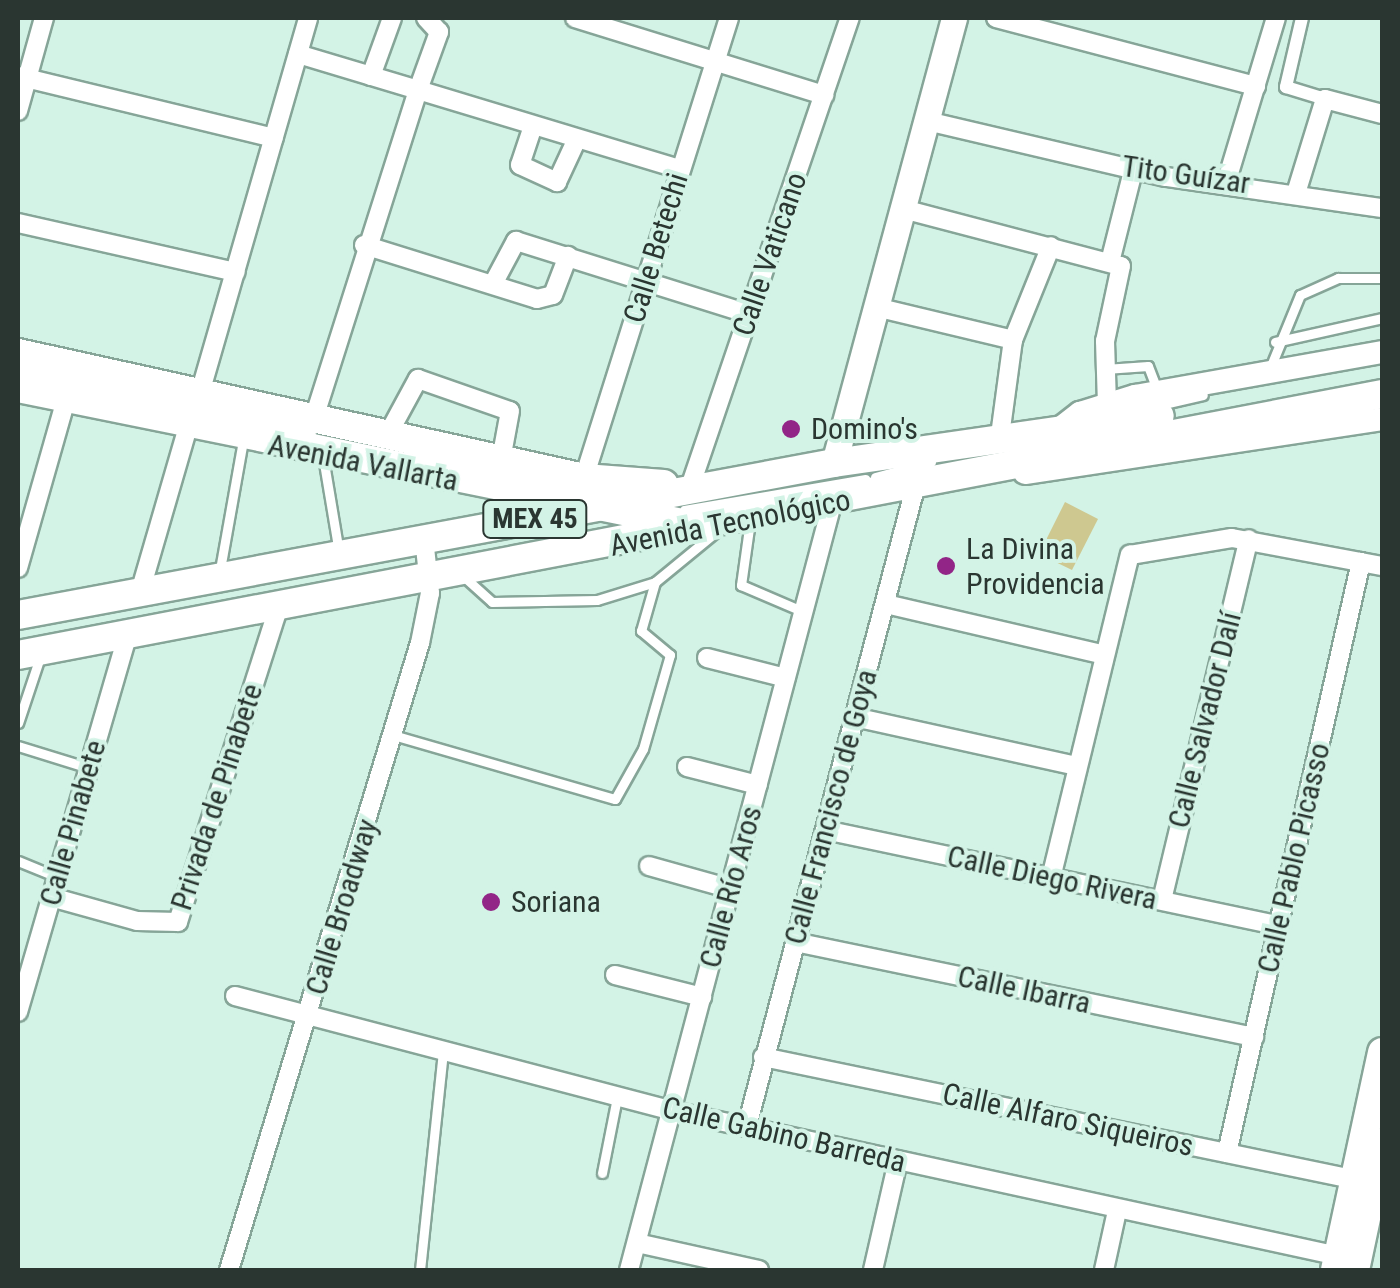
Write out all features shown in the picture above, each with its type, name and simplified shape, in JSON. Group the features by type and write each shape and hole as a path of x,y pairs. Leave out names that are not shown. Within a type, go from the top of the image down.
{"main road":[{"path":"834,463 954,18"},
{"name":"Avenida Vallarta","path":"18,354 584,478 690,490"},
{"name":"Avenida Tecnológico","path":"18,615 834,463 999,443 1382,375"},
{"name":"Avenida Vallarta","path":"18,388 243,440 584,510 728,525"},
{"name":"Avenida Tecnológico","path":"30,653 915,488 992,471 1152,416 1382,394"},
{"path":"461,572 463,550 551,532 584,510"},
{"path":"128,634 141,614 204,598 228,576"},
{"path":"30,653 54,630 120,616 140,592"},
{"path":"1370,1182 1382,1052"},
{"path":"1342,1266 1382,1143"}],"street":[{"path":"18,111 22,77 44,18"},
{"path":"200,393 308,18"},
{"path":"371,76 392,18"},
{"path":"314,418 364,245 439,27 426,18"},
{"name":"Calle Betechi","path":"584,478 729,18"},
{"name":"Calle Vaticano","path":"690,490 850,18"},
{"path":"996,18 1256,86"},
{"path":"1227,180 1276,18"},
{"path":"1302,18 1286,87 1382,114"},
{"path":"583,22 824,94"},
{"path":"298,54 679,170"},
{"path":"22,77 274,138"},
{"path":"1296,190 1325,100"},
{"name":"Tito Guízar","path":"927,121 1133,170 1296,190 1382,208"},
{"path":"533,126 520,165 557,182 577,140"},
{"path":"1110,262 1133,170"},
{"path":"903,209 1110,262 1123,274 1103,369 1107,404"},
{"path":"18,223 236,272"},
{"path":"492,284 512,242 749,314"},
{"path":"364,245 546,299 568,256"},
{"path":"999,443 1012,340 1051,246"},
{"path":"876,307 1012,340"},
{"path":"1056,431 1107,404 1152,416 1268,373 1382,352"},
{"path":"388,436 418,379 510,410 502,460"},
{"path":"18,568 66,399"},
{"path":"992,471 1056,470 1382,419"},
{"path":"140,592 188,426"},
{"name":"Calle Francisco de Goya","path":"747,1126 915,488"},
{"name":"Calle Río Aros","path":"629,1270 832,504"},
{"name":"Calle Broadway","path":"229,1270 310,1018 393,736 430,578 424,539"},
{"path":"1051,878 1102,654 1130,555 1249,539 1382,566"},
{"name":"Calle Salvador Dalí","path":"1162,900 1249,539"},
{"name":"Calle Pablo Picasso","path":"1228,1153 1361,562"},
{"path":"886,604 1102,654"},
{"name":"Privada de Pinabete","path":"51,897 137,921 178,922 279,606"},
{"name":"Calle Pinabete","path":"18,1012 128,634"},
{"path":"707,658 786,678"},
{"path":"854,717 1076,766"},
{"path":"687,767 758,785"},
{"name":"Calle Diego Rivera","path":"825,830 1279,926"},
{"path":"649,866 731,889"},
{"name":"Calle Ibarra","path":"795,942 1254,1038"},
{"path":"616,975 702,997"},
{"name":"Calle Gabino Barreda","path":"235,996 672,1111 898,1160 1342,1266"},
{"name":"Calle Alfaro Siqueiros","path":"763,1057 1370,1182"},
{"path":"873,1270 898,1160"},
{"path":"1104,1270 1117,1211"},
{"path":"636,1243 760,1270"}],"lane":[{"path":"1268,373 1275,342 1291,304 1314,286 1382,278"},
{"path":"1275,342 1382,318"},
{"path":"1056,431 1382,362"},
{"path":"1103,369 1148,366 1152,416"},
{"path":"18,370 628,501 692,511 875,477 999,443"},
{"path":"875,477 992,471 1382,408"},
{"path":"228,576 243,440"},
{"path":"324,457 339,555"},
{"path":"461,572 476,596 516,606 597,600 655,582 728,525 741,585 804,612"},
{"path":"393,736 615,799 640,759 670,655 640,632 655,582"},
{"path":"18,723 30,653"},
{"path":"18,746 89,768"},
{"path":"18,861 57,877"},
{"path":"420,1270 444,1052"},
{"path":"602,1173 617,1097"}],"shaded area":[{"path":"1065,502 1098,519 1072,570 1039,554"}],"place":[{"name":"Domino's","path":"791,429"},
{"name":"La Divina Providencia","path":"946,566"},
{"name":"Soriana","path":"491,902"}]}
